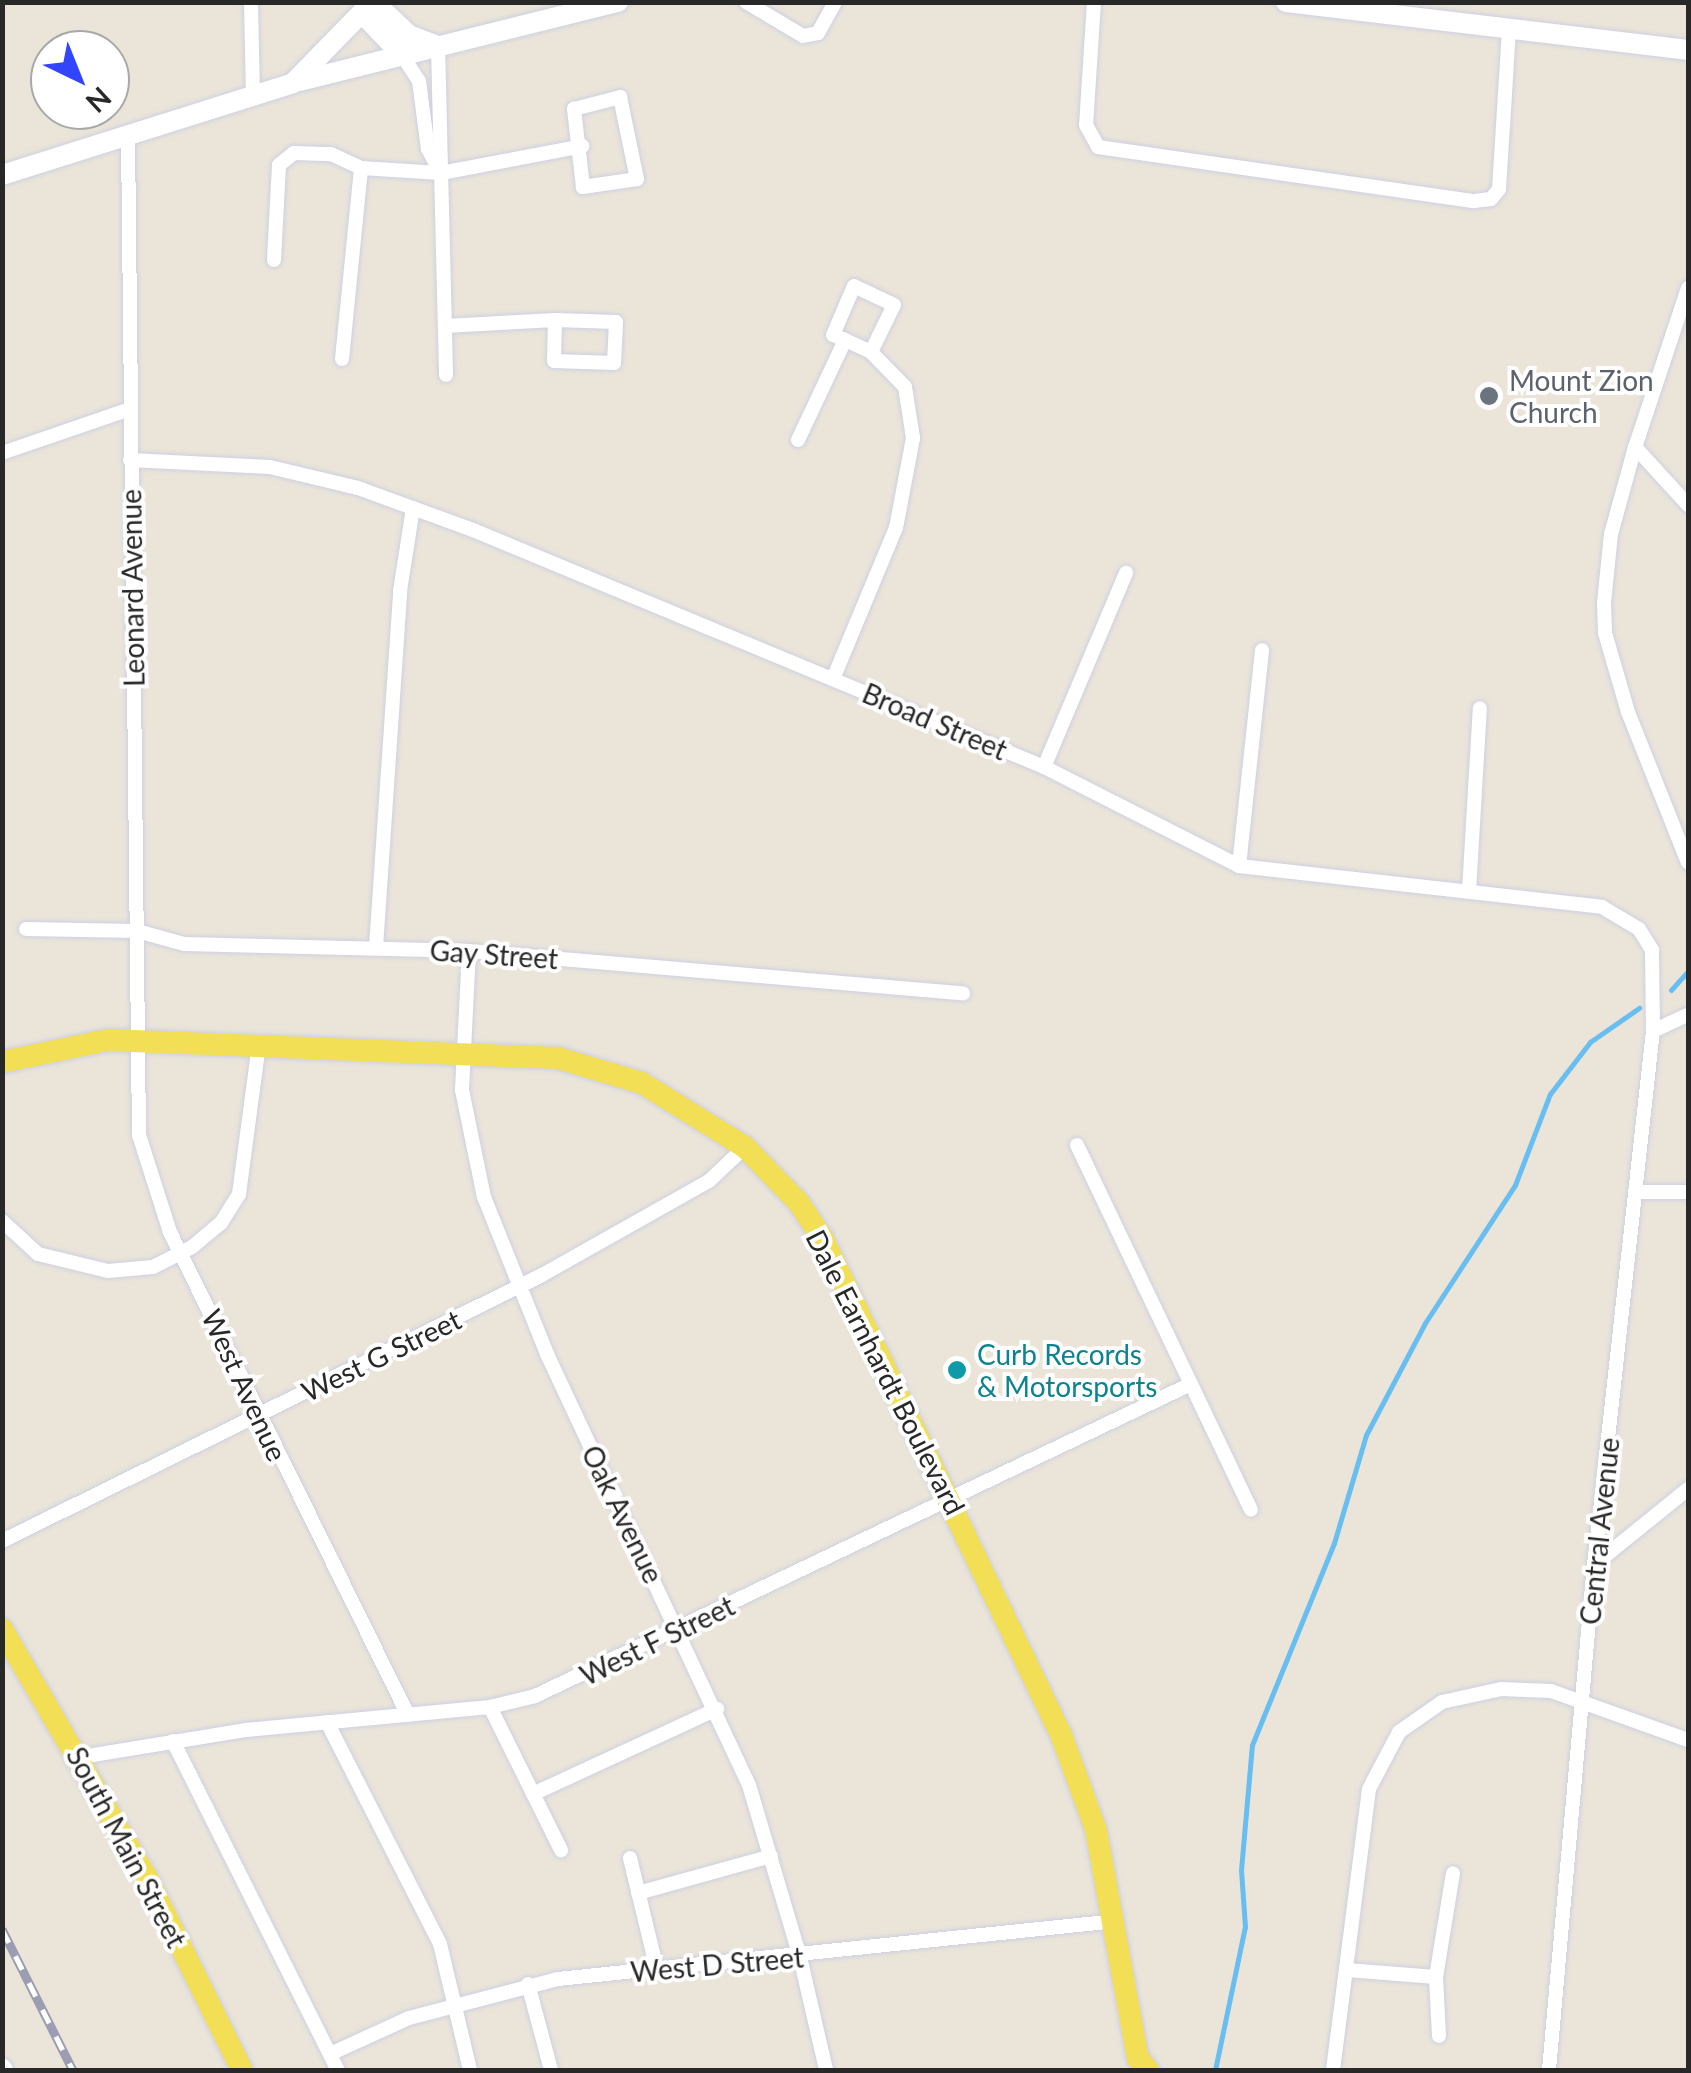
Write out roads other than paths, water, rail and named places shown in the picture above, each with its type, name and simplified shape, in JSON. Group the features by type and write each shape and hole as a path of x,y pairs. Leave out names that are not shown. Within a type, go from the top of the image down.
{"main road":[{"path":"2,175 293,83 618,2"},
{"path":"1286,2 1509,32 1688,50"},
{"path":"293,83 369,6"},
{"path":"369,6 409,34 438,46"},
{"path":"369,6 402,55"},
{"name":"Dale Earnhardt Boulevard","path":"2,1062 53,1047 138,1040 558,1058 606,1070 680,1102 745,1147 799,1203 823,1239 951,1499 1077,1775 1116,1921 1139,2066"},
{"name":"South Main Street","path":"2,1629 81,1758 242,2070"}],"street":[{"path":"251,2 253,96"},
{"path":"746,2 803,36 818,34 835,2"},
{"path":"1094,2 1086,125 1098,147 1474,201 1491,199 1498,190 1509,32"},
{"path":"438,46 446,375"},
{"path":"402,55 420,82 428,148 441,173"},
{"path":"620,97 637,178 583,187 582,146 574,109 620,97"},
{"name":"Leonard Avenue","path":"128,136 138,1040"},
{"path":"274,260 284,156 331,154 360,168 441,173 582,146"},
{"path":"342,359 360,168"},
{"path":"833,679 896,528 913,438 906,388 871,352 833,335 854,286 894,305 871,352"},
{"path":"1688,288 1634,447 1612,534 1606,633 1628,712 1688,863"},
{"path":"446,326 556,320 616,322 614,363 554,361 556,320"},
{"path":"798,440 845,340"},
{"path":"2,453 130,409"},
{"path":"1634,447 1688,505"},
{"name":"Broad Street","path":"130,460 270,466 412,508 1044,768 1239,866 1589,903 1630,922 1652,950 1654,1031"},
{"path":"376,947 400,591 412,508"},
{"path":"1044,768 1126,573"},
{"path":"1239,866 1262,650"},
{"path":"1469,890 1480,708"},
{"name":"Gay Street","path":"26,929 137,931 184,944 469,951 963,993"},
{"name":"Oak Avenue","path":"469,951 462,1090 475,1160 517,1288 717,1708 771,1856 826,2070"},
{"path":"1654,1031 1688,1015"},
{"name":"Central Avenue","path":"1549,2070 1594,1565 1654,1031"},
{"name":"West Avenue","path":"138,1040 139,1135 181,1253 408,1715"},
{"path":"2,1222 38,1254 74,1266 132,1270 181,1253 221,1224 239,1194 259,1044"},
{"path":"1077,1145 1250,1510"},
{"name":"West G Street","path":"2,1541 517,1288 709,1181 745,1147"},
{"path":"1636,1192 1688,1192"},
{"name":"West F Street","path":"81,1758 173,1740 490,1707 562,1686 1191,1384"},
{"path":"1594,1565 1688,1489"},
{"path":"1333,2070 1369,1789 1399,1732 1420,1713 1466,1693 1551,1691 1688,1740"},
{"path":"490,1707 561,1850"},
{"path":"533,1794 717,1708"},
{"path":"326,1722 440,1944 470,2070"},
{"path":"173,1740 338,2070"},
{"path":"638,1893 771,1856"},
{"path":"630,1858 657,1970"},
{"path":"1438,2036 1436,1977 1453,1873"},
{"name":"West D Street","path":"330,2054 453,2005 528,1984 1116,1921"},
{"path":"1347,1970 1436,1977"},
{"path":"528,1984 551,2070"}],"waterway":[{"path":"1671,990 1688,971"},
{"path":"1215,2070 1245,1927 1241,1870 1252,1745 1334,1543 1366,1435 1425,1323 1515,1185 1550,1094 1590,1042 1639,1008"}],"railway":[{"path":"2,1929 73,2070"}],"place":[{"name":"Mount Zion Church","path":"1489,396"},
{"name":"Curb Records & Motorsports","path":"957,1370"}]}
